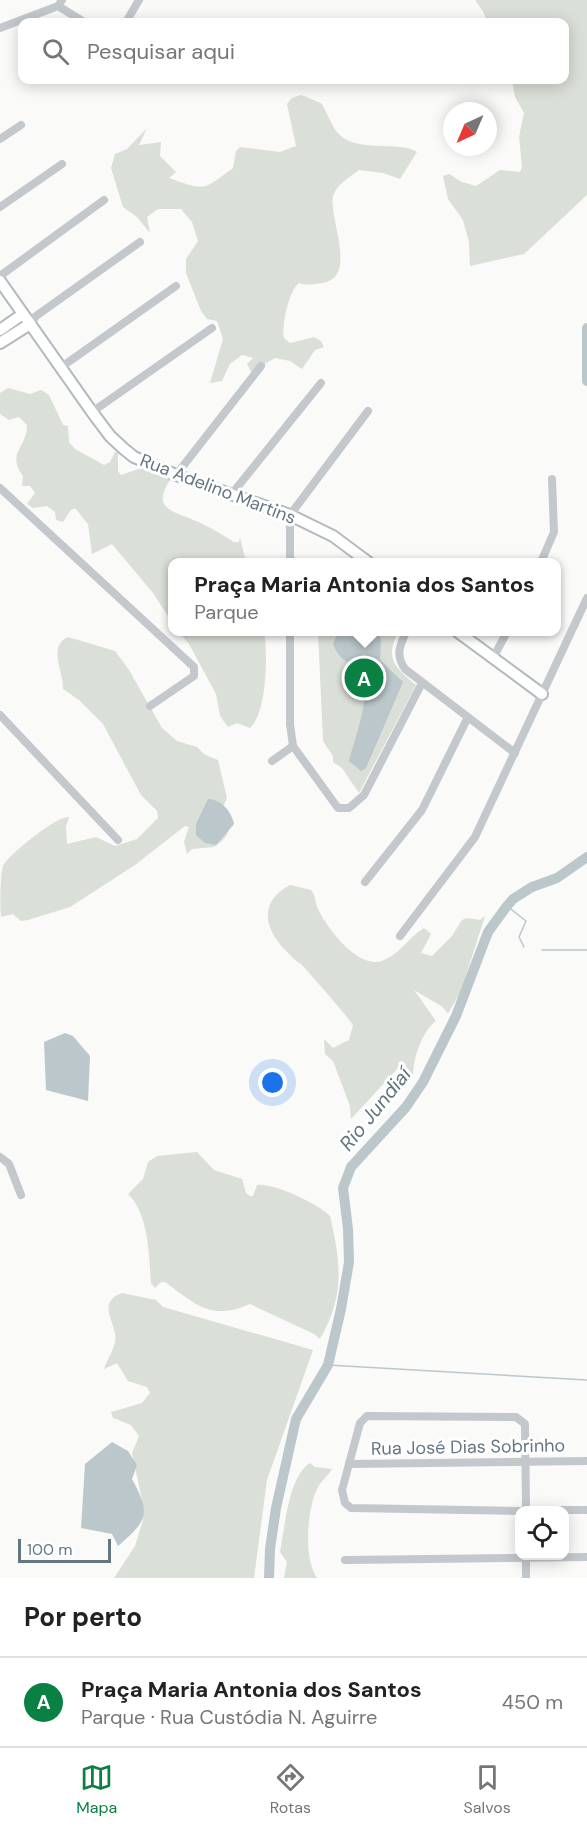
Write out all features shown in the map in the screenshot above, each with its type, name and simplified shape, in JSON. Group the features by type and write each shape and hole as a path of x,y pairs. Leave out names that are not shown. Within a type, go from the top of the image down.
{"street":[{"path":"128,18 139,0"},
{"path":"24,18 60,3 79,18"},
{"path":"0,28 18,20"},
{"path":"0,139 21,125"},
{"path":"0,207 62,164"},
{"path":"0,276 104,200"},
{"path":"0,343 140,242"},
{"name":"Rua Adelino Martins","path":"0,281 23,314 33,320 60,368 92,412 110,436 129,453 176,475 290,515 333,536 363,558"},
{"path":"60,368 176,286"},
{"path":"0,330 23,314"},
{"path":"92,412 212,328"},
{"path":"176,475 261,366"},
{"path":"231,495 321,383"},
{"path":"290,558 290,515 368,411"},
{"path":"543,558 554,532 552,479"},
{"path":"0,488 194,667 194,676 150,706"},
{"path":"400,936 475,837 587,598"},
{"path":"290,636 290,724 293,746 329,800 342,810 356,805 374,779 422,683"},
{"path":"404,636 398,650 398,658 405,669 515,753"},
{"path":"464,636 542,694"},
{"path":"494,658 505,636"},
{"path":"0,715 118,840"},
{"path":"365,882 422,810 468,717"},
{"path":"272,761 293,746"},
{"path":"0,1157 9,1164 21,1195"},
{"path":"515,1511 351,1508 345,1503 342,1490 363,1418 516,1417 525,1424 526,1506"},
{"name":"Rua José Dias Sobrinho","path":"349,1464 587,1461"},
{"path":"569,1510 587,1510"},
{"path":"345,1560 515,1557"},
{"path":"569,1557 587,1557"},
{"path":"526,1560 526,1578"}],"shaded area":[{"path":"475,0 587,0 587,195 524,254 470,266 469,242 463,220 448,199 443,176 449,174 462,182 476,186 500,170 520,172 522,167 519,137 524,113 515,97 513,84 569,84 569,18 486,18"},
{"path":"301,95 321,103 337,132 345,139 365,145 399,147 417,152 400,179 383,173 359,170 337,188 333,196 340,246 339,270 333,279 307,285 299,283 295,287 289,301 283,333 284,338 290,343 314,337 321,341 324,347 315,350 302,369 290,361 275,358 251,372 247,364 253,358 242,355 230,364 222,381 210,383 223,339 217,321 207,319 201,311 186,273 186,259 198,241 192,222 181,209 158,209 147,217 150,233 137,217 123,207 111,168 115,154 127,149 147,128 139,145 161,142 160,156 176,172 169,178 197,187 209,185 233,168 236,151 240,147 280,152 296,146 287,104 292,98"},
{"path":"8,388 30,394 41,390 49,395 63,425 68,426 69,442 75,449 104,465 110,462 115,452 118,453 118,471 121,475 150,465 172,477 163,496 166,507 206,525 234,542 239,542 240,537 245,558 168,558 168,616 153,593 112,544 92,554 88,524 75,508 70,511 63,522 56,520 55,512 47,506 33,508 27,504 35,493 30,486 22,486 23,476 16,461 27,425 19,417 9,420 0,414 0,393"},
{"path":"182,636 264,636 266,668 263,697 256,720 250,728 237,723 228,727 220,716 216,694"},
{"path":"318,636 396,636 392,649 394,662 402,673 416,685 359,793 342,768 333,762 333,756 323,741"},
{"path":"336,636 380,636 380,660 403,682 366,768 361,771 349,761 364,704 363,682 360,674 342,659 333,644"},
{"path":"68,637 115,651 129,670 162,728 177,741 197,747 205,755 218,760 227,798 223,807 229,829 220,843 214,847 192,849 187,854 184,842 189,827 185,826 135,865 70,907 28,920 21,921 13,914 1,917 3,866 45,828 69,817 66,827 67,844 96,837 115,846 137,839 158,818 157,811 141,795 103,724 79,700 63,689 57,653 62,641"},
{"path":"208,799 225,807 234,824 216,845 205,843 196,835 196,824"},
{"path":"290,885 311,890 321,916 336,936 354,954 364,960 374,962 390,957 424,928 431,934 421,953 432,956 452,936 462,920 467,918 480,920 485,916 461,991 449,1012 447,1013 443,1007 414,990 436,1021 426,1031 419,1046 413,1076 402,1067 398,1068 351,1119 350,1106 333,1061 325,1054 324,1039 333,1048 349,1040 353,1025 305,968 282,947 270,928 268,910 272,901"},
{"path":"65,1033 73,1036 90,1056 88,1101 46,1090 44,1042"},
{"path":"197,1152 214,1170 242,1179 246,1193 250,1196 253,1196 257,1185 273,1187 306,1200 330,1216 337,1249 337,1293 334,1308 320,1339 250,1304 236,1309 214,1311 195,1304 165,1282 161,1282 155,1288 151,1283 144,1224 135,1202 128,1194 143,1179 148,1162 157,1156"},
{"path":"122,1293 156,1300 163,1307 313,1350 267,1480 254,1578 114,1578 135,1546 143,1520 143,1505 132,1453 139,1436 131,1425 113,1418 111,1412 142,1403 150,1393 147,1387 128,1381 117,1363 104,1369 115,1342 110,1302"},
{"path":"112,1442 128,1451 137,1465 132,1479 144,1509 141,1523 118,1546 112,1534 81,1528 85,1464"},
{"path":"310,1463 315,1467 332,1469 318,1487 309,1520 308,1546 317,1578 284,1578 287,1562 280,1552 289,1503 297,1479"}],"waterway":[{"name":"Rio Jundiaí","path":"587,328 587,381"},
{"name":"Rio Jundiaí","path":"269,1578 270,1549 276,1508 296,1419 328,1365 341,1309 349,1262 343,1188 351,1167 406,1107 423,1082 456,1016 488,932 507,906 513,899 532,887 557,878 587,857"},
{"path":"507,906 526,921 519,937 524,947"},
{"path":"542,950 587,950"},
{"path":"328,1365 587,1380"}],"place":[{"name":"Praça Maria Antonia dos Santos","path":"364,678"}]}
